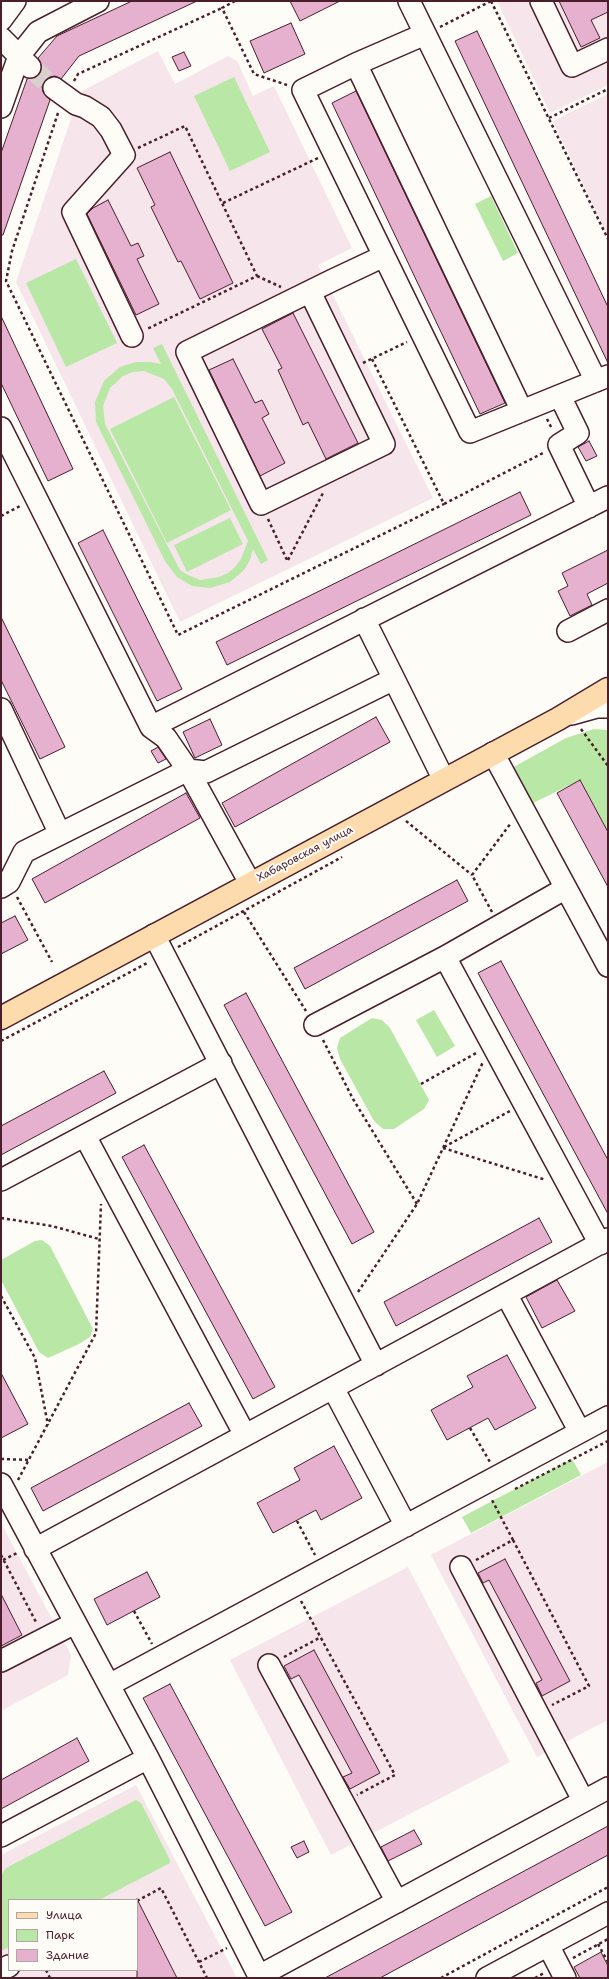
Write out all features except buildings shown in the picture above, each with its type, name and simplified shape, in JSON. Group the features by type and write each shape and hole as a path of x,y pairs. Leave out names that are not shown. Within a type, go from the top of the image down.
{"main road":[{"name":"Хабаровская улица","path":"1,1018 160,944 250,883 558,719 608,689"}],"street":[{"path":"1,20 14,1"},
{"path":"1,107 38,32 98,1"},
{"path":"409,1 602,378 470,432 461,427 422,334 303,90 356,64 425,34"},
{"path":"541,1 572,66 608,49"},
{"path":"1,38 25,61"},
{"path":"356,64 531,408"},
{"path":"59,92 76,104 85,107 101,117 111,130 124,155 73,212 132,336"},
{"path":"310,292 384,444 261,504 186,352 384,256"},
{"path":"560,396 578,433 559,445 589,507"},
{"path":"1,428 35,499 150,727 166,738 188,770 250,883"},
{"path":"150,727 364,618 608,497"},
{"path":"568,631 608,610"},
{"path":"364,618 444,780"},
{"path":"5,884 24,852 188,770 206,772 394,679"},
{"path":"558,719 597,707 608,706"},
{"path":"1,709 60,834"},
{"path":"493,754 608,966"},
{"path":"315,1026 445,957 566,888"},
{"path":"160,944 376,1365"},
{"path":"35,1549 604,1241 570,1187 445,957"},
{"path":"1,1180 221,1063"},
{"path":"85,1136 246,1435"},
{"path":"506,1294 580,1432"},
{"path":"333,1388 406,1526"},
{"path":"109,1685 608,1418"},
{"path":"8,1485 35,1549 148,1758 259,1977 583,1800 608,1788"},
{"path":"461,1567 583,1800"},
{"path":"1,1661 75,1623"},
{"path":"269,1665 397,1902"},
{"path":"1,1836 148,1758"},
{"path":"486,1978 608,1913"},
{"path":"548,1945 565,1978"}],"path":[{"path":"235,1 78,74 59,92 12,251 6,281 178,635 444,504 559,445 531,408"},
{"path":"425,34 491,1 608,239"},
{"path":"222,8 254,74 303,90"},
{"path":"549,118 608,89"},
{"path":"124,155 185,126 257,276 276,284"},
{"path":"223,203 310,162"},
{"path":"132,336 257,276"},
{"path":"349,370 422,334"},
{"path":"372,359 444,504"},
{"path":"261,504 288,560 337,467"},
{"path":"1,516 35,499"},
{"path":"576,731 587,728"},
{"path":"581,729 608,766"},
{"path":"472,875 522,807"},
{"path":"399,825 413,818"},
{"path":"406,822 472,875 500,926"},
{"path":"1,1041 160,944 244,912 345,855"},
{"path":"5,884 52,962"},
{"path":"244,912 315,1026 352,1099 418,1204"},
{"path":"421,1084 492,1044"},
{"path":"347,1308 418,1204 492,1044"},
{"path":"444,1148 524,1102"},
{"path":"444,1148 570,1187"},
{"path":"8,1485 30,1460 96,1333 98,1239 102,1201"},
{"path":"1,1218 52,1226 98,1239"},
{"path":"1,1296 35,1358 48,1425"},
{"path":"1,1459 30,1460"},
{"path":"492,1500 589,1686 537,1713"},
{"path":"297,1520 323,1570"},
{"path":"461,1567 513,1540"},
{"path":"1,1555 45,1639"},
{"path":"301,1600 395,1775 343,1802"},
{"path":"134,1611 159,1658"},
{"path":"269,1665 321,1637"},
{"path":"441,1978 608,1887"},
{"path":"138,1900 161,1888 207,1978"},
{"path":"608,1939 598,1944 608,1962"},
{"path":"199,1962 223,1950"}],"shaded area":[{"path":"497,1 608,1 608,85 550,113"},
{"path":"158,51 175,84 228,56 237,61 253,96 274,86 352,248 318,265 433,498 180,622 16,282 80,92"},
{"path":"608,94 608,236 553,121"},
{"path":"608,1462 608,1720 537,1757 431,1555"},
{"path":"1,1523 71,1655 68,1675 1,1711"},
{"path":"408,1567 510,1762 331,1855 230,1660"},
{"path":"136,1785 237,1978 2,1978 1,1855"}],"green space":[{"path":"234,77 270,152 230,171 194,96"},
{"path":"491,196 518,253 503,261 475,204"},
{"path":"76,259 117,343 66,367 26,283"},
{"path":"162,344 268,560 261,564 253,549 250,560 244,570 230,582 210,588 192,586 177,577 165,561 96,422 95,402 104,381 120,367 136,362 161,364 153,348","holes":["144,371 164,379 172,389 248,541 241,559 235,567 228,573 219,577 200,580 180,570 105,424 103,406 110,388 123,376 133,372"]},
{"path":"174,397 231,510 167,543 110,429"},
{"path":"230,518 243,544 187,572 174,545"},
{"path":"594,729 608,730 608,832 580,780 529,805 510,769 566,738"},
{"path":"434,1010 455,1046 437,1057 416,1020"},
{"path":"372,1018 382,1020 390,1028 429,1100 424,1109 394,1129 383,1129 374,1121 340,1059 337,1048 340,1038"},
{"path":"42,1240 50,1246 93,1329 90,1337 79,1344 48,1358 39,1352 1,1280 1,1260 35,1241"},
{"path":"572,1459 581,1475 471,1533 462,1517"},
{"path":"136,1800 141,1803 170,1860 170,1863 101,1899 8,1899 8,1948 1,1951 1,1873 2,1874 6,1868"}],"tunnel":[{"path":"30,67 54,88"}]}
